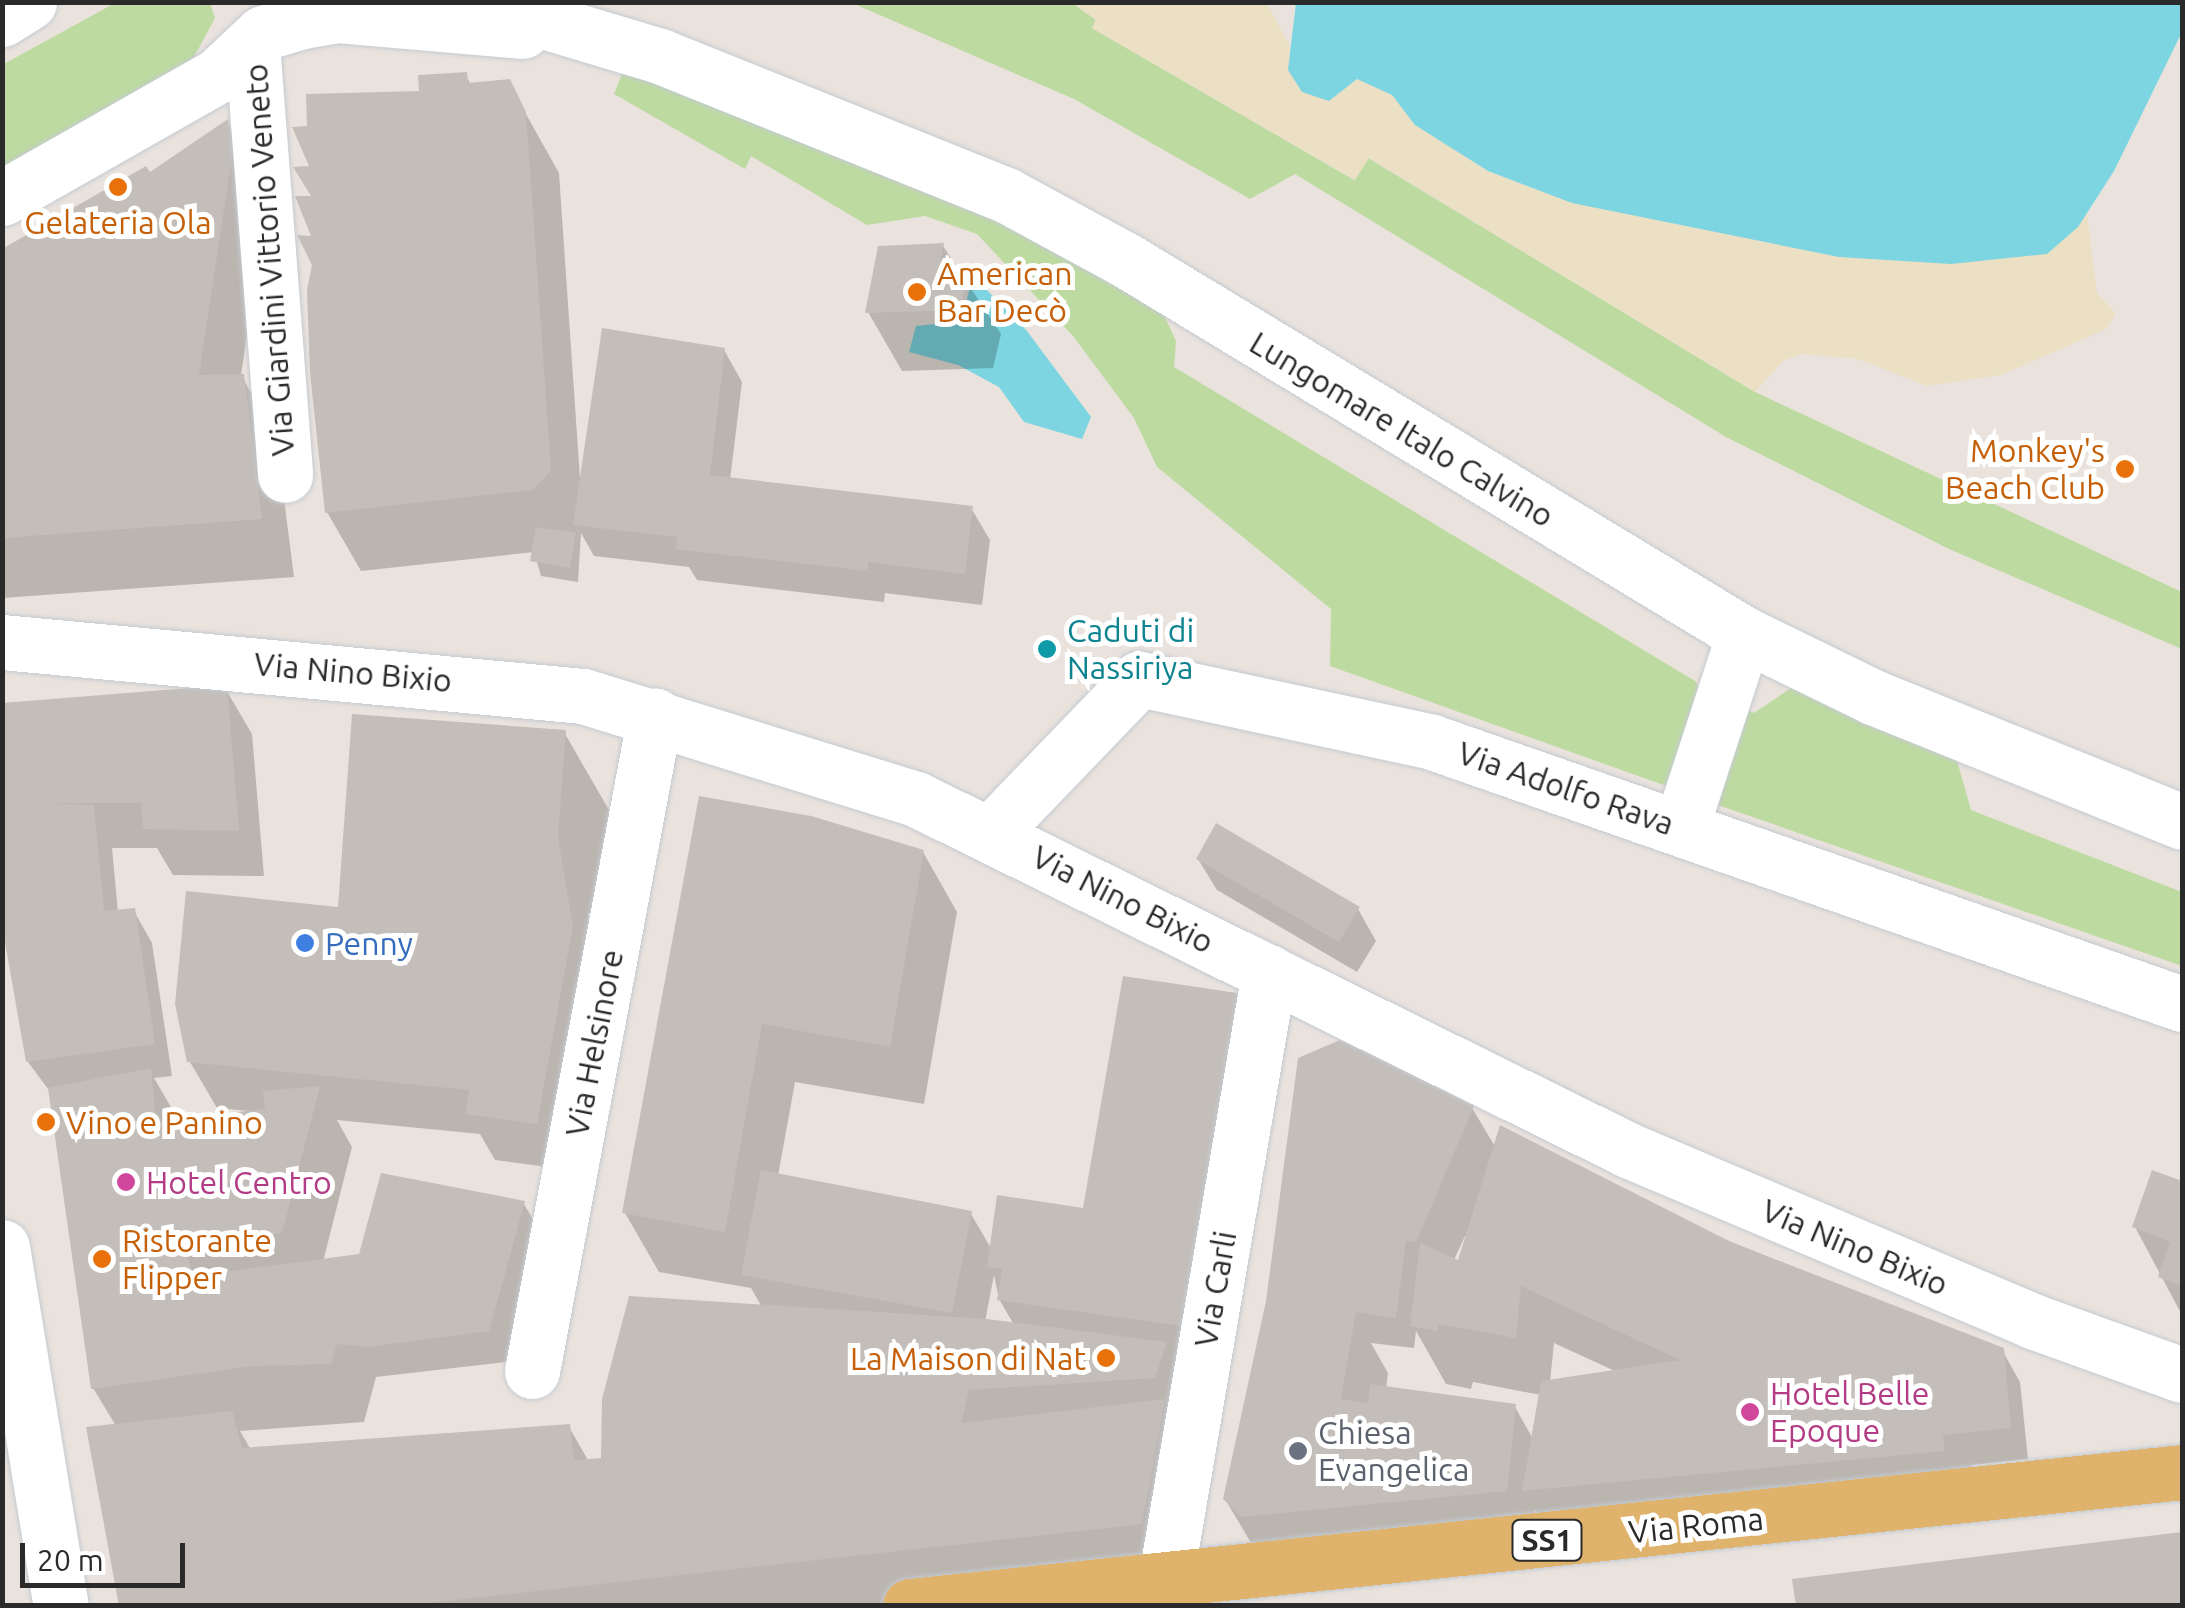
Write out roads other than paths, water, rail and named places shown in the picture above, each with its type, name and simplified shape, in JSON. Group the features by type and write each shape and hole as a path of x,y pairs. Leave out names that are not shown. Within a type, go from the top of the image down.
{"main road":[{"name":"Via Roma","path":"910,1606 1162,1593 2182,1472"}],"street":[{"path":"2,19 29,2"},
{"name":"Via Giardini Vittorio Veneto","path":"2,198 237,41 336,15 473,14"},
{"name":"Lungomare Italo Calvino","path":"473,14 619,43 1006,195 1124,259 1744,634 1872,697 2182,822"},
{"name":"Via Giardini Vittorio Veneto","path":"237,41 286,475"},
{"path":"1682,828 1744,634"},
{"name":"Via Nino Bixio","path":"2,642 494,684 583,696 655,715 916,799 992,832 1628,1150 2032,1321 2182,1375"},
{"name":"Via Adolfo Rava","path":"992,832 1139,679 1432,742 2182,1004"},
{"name":"Via Helsinore","path":"532,1372 655,715"},
{"name":"Via Carli","path":"1162,1593 1269,972"},
{"path":"2,1247 61,1606"}],"water":[{"path":"2182,2 2182,32 2114,171 2078,227 2047,254 1951,264 1839,257 1572,203 1488,171 1415,125 1392,95 1357,79 1329,101 1302,92 1288,70 1296,3"},
{"path":"973,276 1027,331 1091,417 1082,439 1024,422 999,387 958,365 909,352 916,326 961,321"}],"place":[{"name":"Gelateria Ola","path":"118,187"},
{"name":"American Bar Decò","path":"917,292"},
{"name":"Monkey's Beach Club","path":"2125,469"},
{"name":"Caduti di Nassiriya","path":"1047,649"},
{"name":"Penny","path":"305,943"},
{"name":"Vino e Panino","path":"46,1122"},
{"name":"Hotel Centro","path":"126,1182"},
{"name":"Ristorante Flipper","path":"102,1259"},
{"name":"La Maison di Nat","path":"1106,1358"},
{"name":"Hotel Belle Epoque","path":"1750,1412"},
{"name":"Chiesa Evangelica","path":"1298,1451"}]}
